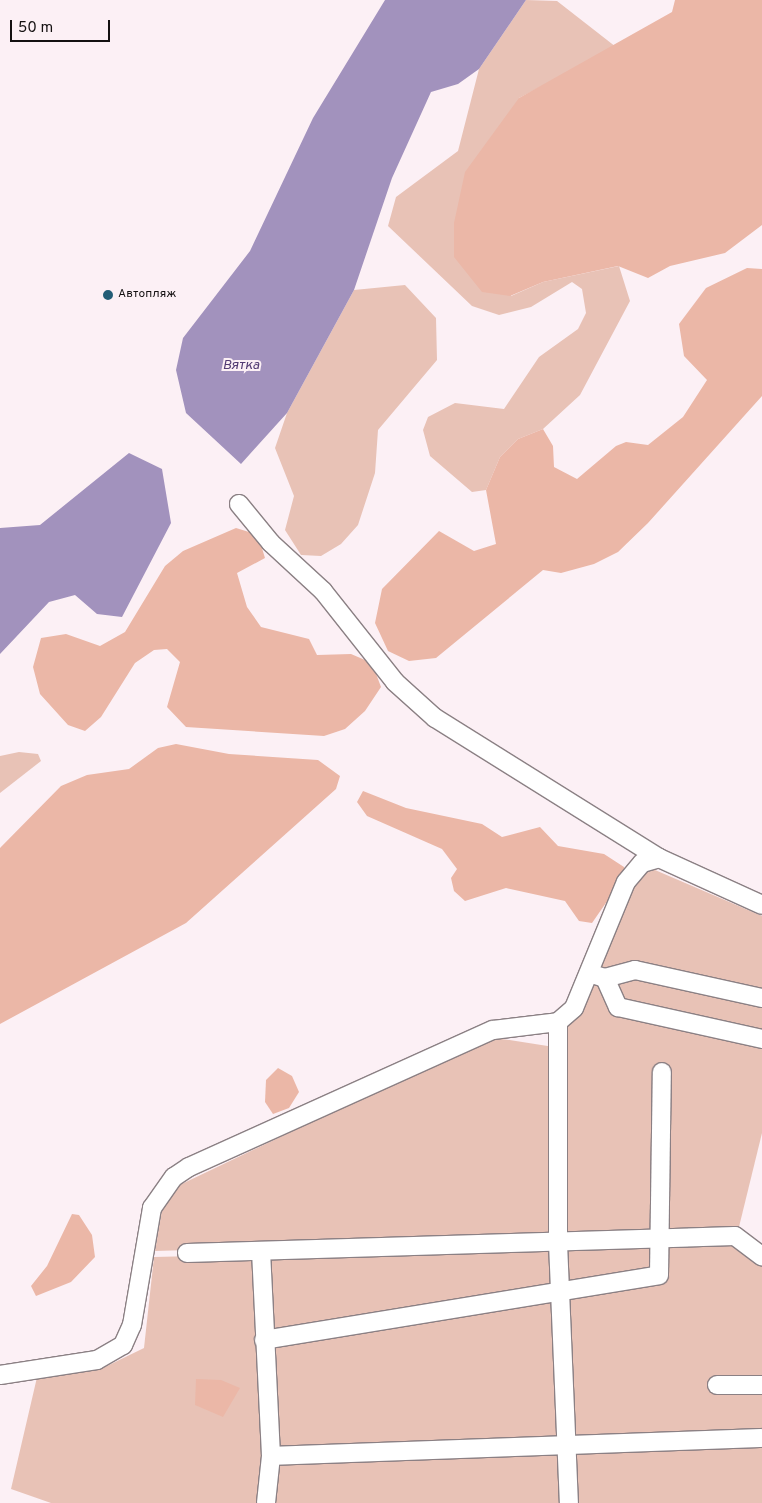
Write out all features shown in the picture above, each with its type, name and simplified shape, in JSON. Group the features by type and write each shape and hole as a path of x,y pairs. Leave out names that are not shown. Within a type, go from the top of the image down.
{"street":[{"path":"239,504 271,543 323,591 395,682 435,718 659,858 762,905"},
{"path":"0,1375 97,1360 123,1345 132,1325 152,1208 174,1177 189,1167 493,1030 558,1022 574,1008 597,975 626,882 642,863 659,858"},
{"path":"597,975 635,970 762,998"},
{"path":"597,975 618,1008 762,1039"},
{"path":"558,1022 558,1243 569,1444 570,1503"},
{"path":"264,1340 659,1275 662,1072"},
{"path":"187,1253 736,1236 762,1256"},
{"path":"261,1251 271,1456 266,1503"},
{"path":"717,1385 762,1385"},
{"path":"271,1456 762,1438"}],"shaded area":[{"path":"526,0 557,1 616,47 519,98 511,296 543,282 619,266 630,301 580,395 543,429 518,439 500,457 486,490 472,492 430,456 423,430 428,417 455,403 504,409 539,357 578,329 586,313 582,289 572,282 531,307 499,315 472,306 388,226 396,197 458,151 479,69"},
{"path":"675,0 762,0 762,225 725,253 670,266 648,278 618,266 543,282 510,296 482,292 454,257 454,223 465,172 519,98 672,12"},
{"path":"747,268 762,269 762,396 648,523 618,552 594,564 561,573 543,570 436,658 409,661 388,651 375,623 382,589 439,531 474,551 496,544 486,490 500,457 518,439 543,429 553,446 554,467 577,479 616,446 626,442 648,445 683,417 707,380 684,356 679,324 706,288"},
{"path":"405,285 436,318 437,360 378,430 375,473 358,525 341,544 321,556 301,555 285,530 294,496 275,448 287,413 354,290"},
{"path":"236,528 249,532 261,545 265,558 237,573 247,607 261,627 309,639 317,655 351,654 372,663 381,687 365,711 345,729 324,736 186,727 167,707 180,662 167,649 154,650 135,663 101,717 85,731 68,725 40,694 33,667 41,638 66,634 100,646 125,632 165,566 183,551"},
{"path":"176,744 229,754 318,760 340,776 336,789 186,923 0,1024 0,848 61,786 87,775 129,769 158,748"},
{"path":"19,752 38,754 41,761 0,793 0,756"},
{"path":"363,791 406,808 482,824 502,837 540,827 558,846 604,854 624,867 626,874 592,923 579,921 565,901 506,888 465,901 454,891 451,878 457,869 442,849 367,816 357,802"},
{"path":"648,867 762,916 762,1133 738,1231 562,1238 568,1024 633,885"},
{"path":"490,1037 554,1047 551,1239 155,1251 165,1192"},
{"path":"278,1068 292,1076 299,1092 289,1108 273,1114 265,1102 266,1080"},
{"path":"72,1214 79,1215 92,1235 95,1257 71,1282 36,1296 31,1286 47,1266"},
{"path":"737,1240 762,1266 762,1503 574,1503 562,1248"},
{"path":"556,1247 566,1503 51,1503 11,1489 38,1373 107,1366 144,1348 154,1257"},
{"path":"196,1379 221,1380 240,1388 223,1417 195,1405"}],"water":[{"name":"Вятка","path":"385,0 526,0 479,69 458,84 431,92 392,178 354,290 287,413 241,464 186,413 176,370 183,338 250,251 313,118"},
{"path":"129,453 162,469 171,523 122,617 97,614 75,595 49,602 0,654 0,528 40,525"}],"place":[{"name":"Автопляж","path":"108,295"}]}
